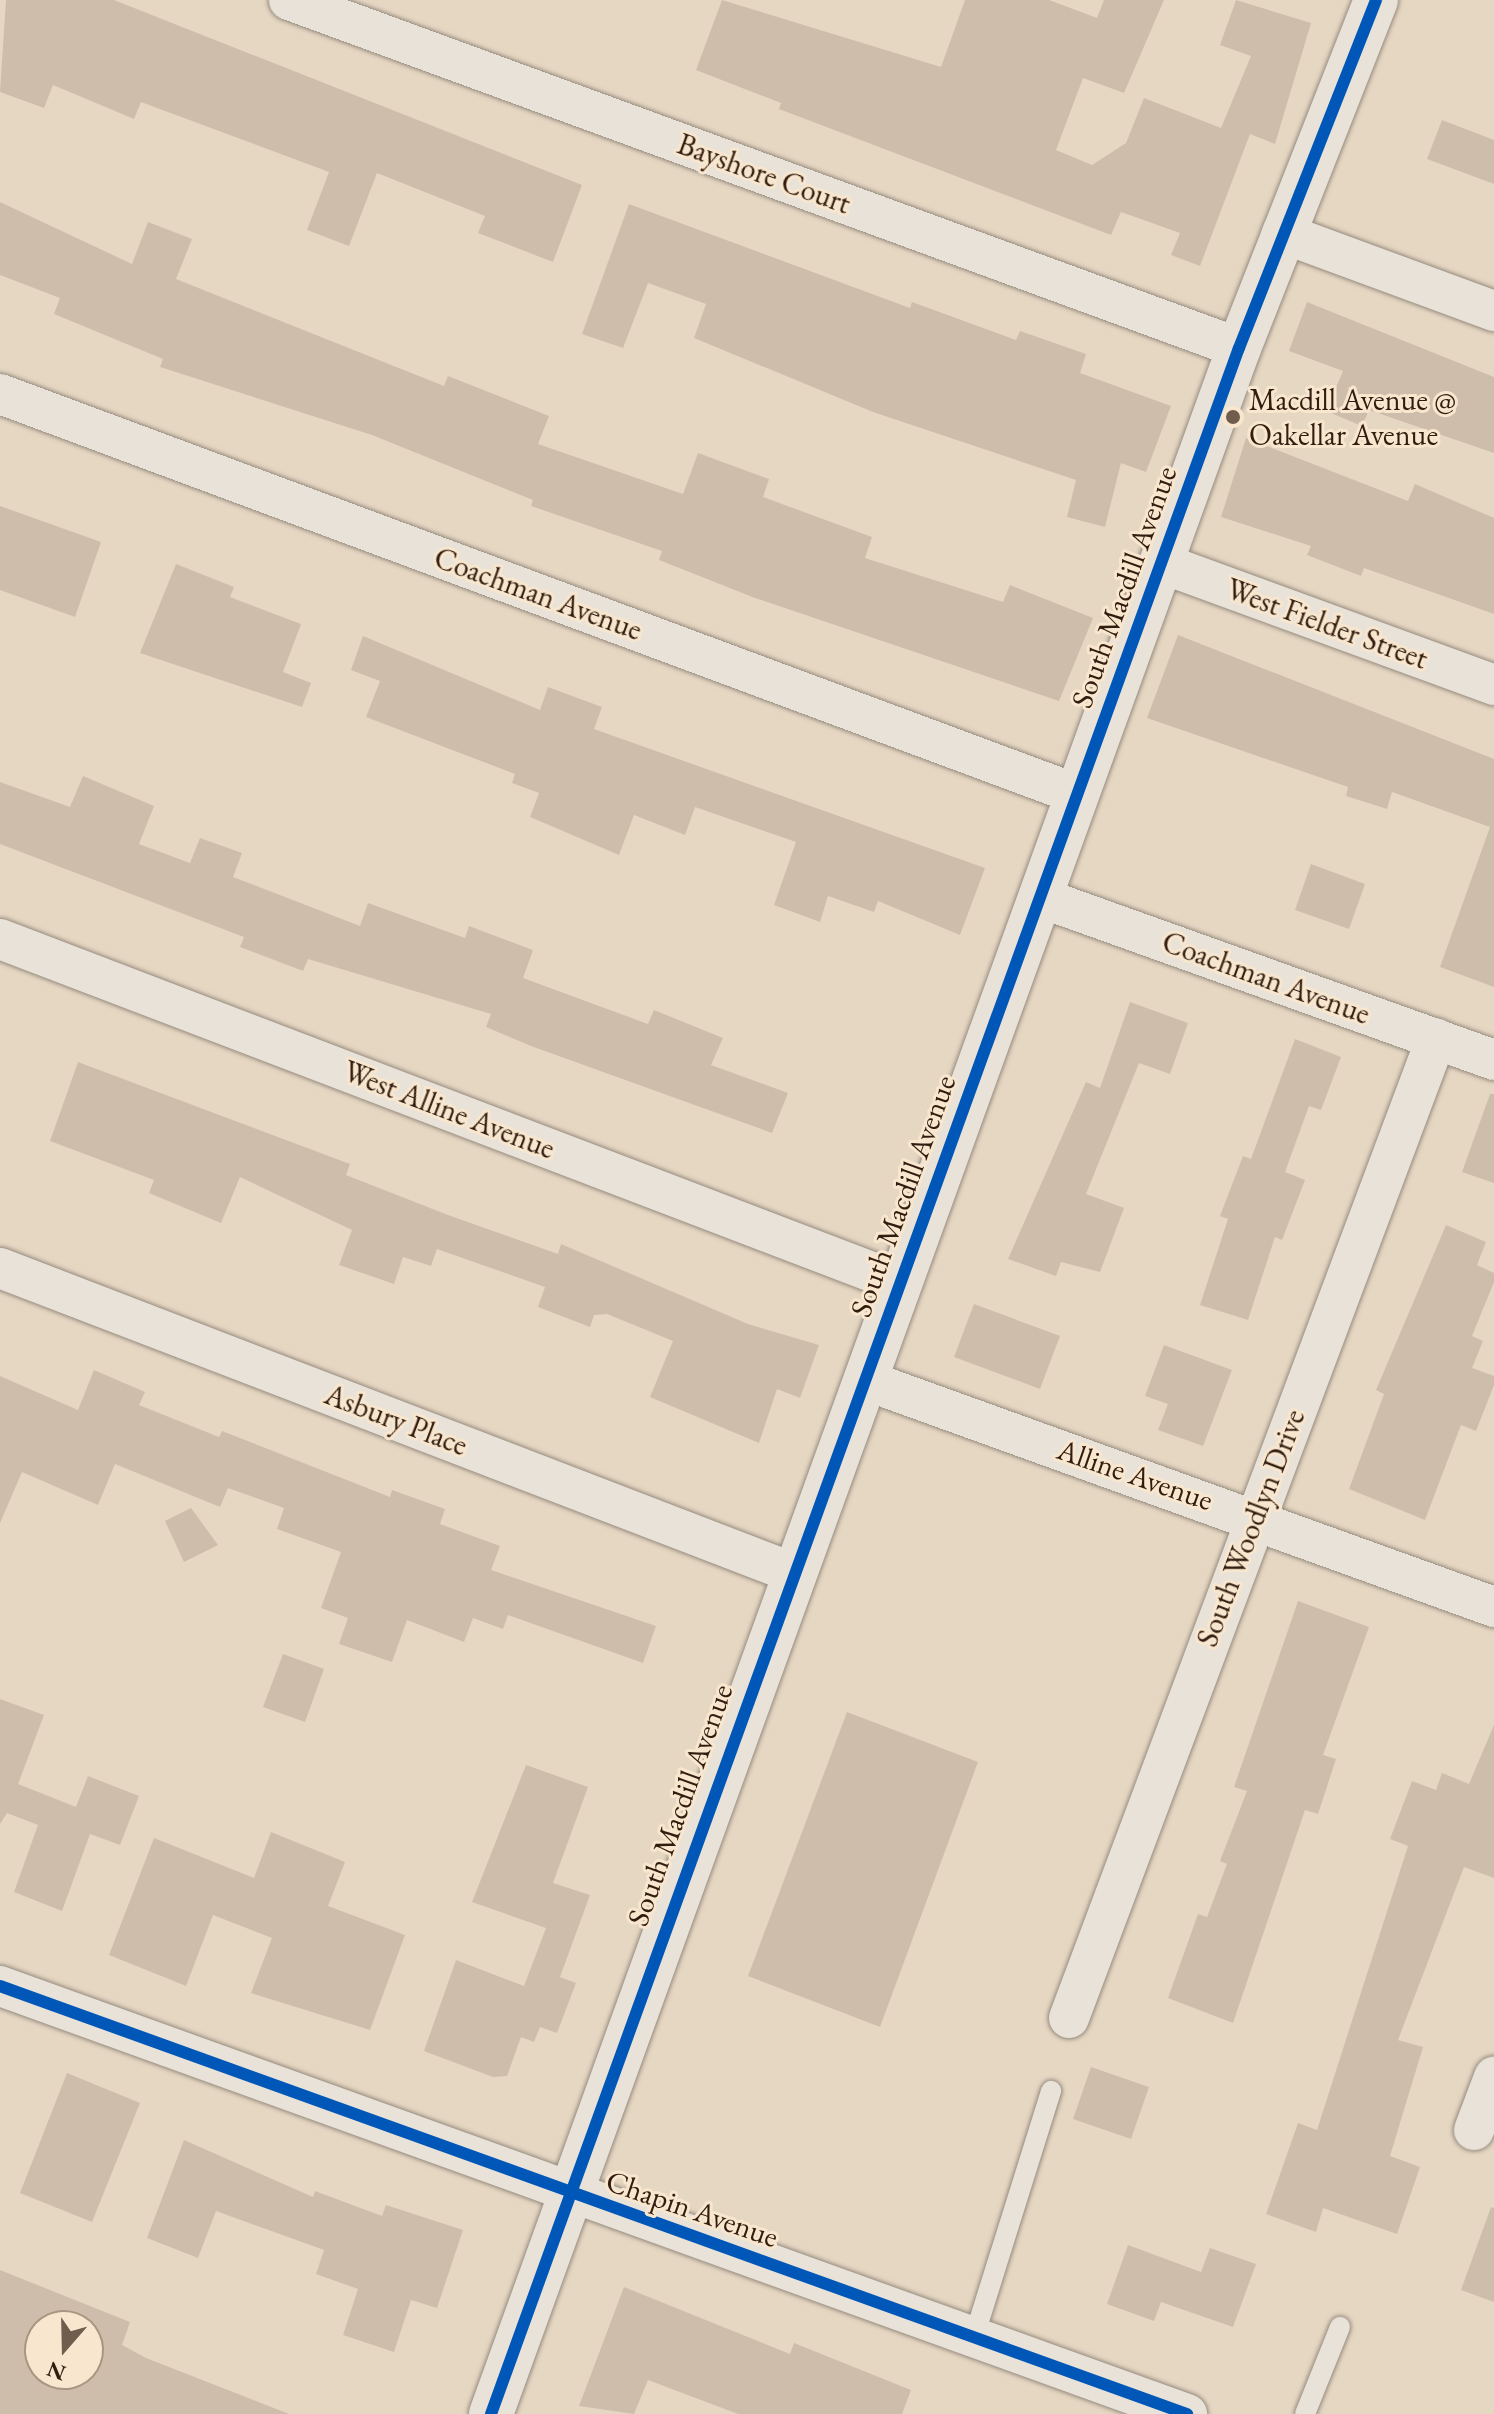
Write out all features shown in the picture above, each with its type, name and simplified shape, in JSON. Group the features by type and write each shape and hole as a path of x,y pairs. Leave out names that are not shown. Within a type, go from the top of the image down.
{"street":[{"name":"Bayshore Court","path":"289,0 1239,348"},
{"name":"South Macdill Avenue","path":"491,2414 791,1572 865,1380 1239,348 1376,0"},
{"path":"1282,233 1494,311"},
{"name":"Coachman Avenue","path":"0,394 1076,794"},
{"name":"West Fielder Street","path":"1161,563 1494,685"},
{"name":"Coachman Avenue","path":"1039,897 1494,1060"},
{"name":"West Alline Avenue","path":"0,939 898,1282"},
{"name":"South Woodlyn Drive","path":"1069,2018 1436,1039"},
{"name":"Asbury Place","path":"0,1268 791,1572"},
{"name":"Alline Avenue","path":"865,1380 1255,1517 1494,1607"},
{"name":"Chapin Avenue","path":"0,1986 1187,2414"},
{"path":"1474,2130 1494,2077"}],"lane":[{"path":"974,2337 1051,2091"},
{"path":"1305,2414 1340,2327"}],"building":[{"path":"6,0 114,0 582,185 553,262 478,233 485,216 377,173 349,246 307,230 329,172 141,102 134,119 53,85 44,108 0,92"},
{"path":"722,0 941,67 965,0 1049,0 1097,18 1104,0 1164,0 1124,93 1083,78 1056,150 1092,165 1126,143 1144,98 1221,128 1251,56 1220,45 1236,0 1311,23 1275,144 1250,134 1200,266 1171,255 1180,233 1121,212 1111,235 779,109 781,103 696,70"},
{"path":"1442,120 1494,140 1494,184 1427,159"},
{"path":"0,202 132,264 148,222 192,239 176,279 444,386 448,376 549,416 538,444 683,494 698,453 769,479 763,497 872,537 865,558 1003,602 1010,585 1093,618 1059,701 755,598 659,560 662,551 531,506 533,500 372,435 160,367 163,359 54,314 60,298 0,275"},
{"path":"629,204 910,308 912,302 1016,340 1020,331 1086,354 1080,373 1171,406 1146,472 1121,463 1105,527 1067,517 1076,480 873,412 694,338 706,304 648,283 623,348 582,334"},
{"path":"1307,302 1494,377 1494,453 1369,410 1362,426 1326,411 1343,371 1289,351"},
{"path":"1246,438 1408,501 1415,484 1494,518 1494,614 1364,568 1361,576 1307,555 1311,546 1221,517"},
{"path":"0,506 101,542 75,617 0,590"},
{"path":"176,564 234,587 230,597 301,624 283,672 311,683 302,707 140,653"},
{"path":"1178,635 1494,759 1494,987 1440,967 1490,827 1392,792 1387,809 1346,796 1348,787 1147,718"},
{"path":"363,636 540,710 548,687 602,707 594,729 985,868 960,935 878,901 874,912 828,896 820,922 774,905 796,842 695,807 685,835 634,815 619,855 530,817 539,793 512,783 515,774 366,717 380,681 351,670"},
{"path":"83,776 154,806 139,844 190,863 200,838 242,853 233,877 360,926 368,903 465,938 469,926 533,950 523,978 648,1024 654,1010 723,1038 711,1065 788,1093 772,1133 486,1027 491,1014 308,959 303,971 240,947 244,937 0,844 0,782 70,807"},
{"path":"1311,864 1365,884 1349,929 1295,910"},
{"path":"1130,1002 1188,1023 1170,1074 1139,1063 1086,1194 1124,1208 1100,1272 1061,1262 1056,1276 1008,1259 1086,1082 1100,1088"},
{"path":"1295,1039 1341,1057 1321,1110 1309,1106 1285,1172 1305,1180 1282,1240 1275,1237 1248,1320 1200,1305 1228,1219 1220,1216 1243,1156 1251,1159"},
{"path":"78,1062 350,1164 346,1175 448,1215 558,1254 561,1244 748,1324 819,1345 800,1398 777,1389 759,1443 650,1397 673,1341 607,1314 594,1315 590,1327 538,1307 545,1287 437,1249 431,1266 403,1257 394,1284 339,1265 352,1230 240,1177 221,1223 149,1193 154,1180 50,1141"},
{"path":"1490,1094 1494,1094 1494,1183 1462,1172"},
{"path":"1446,1225 1486,1242 1477,1265 1494,1273 1494,1282 1472,1336 1483,1341 1472,1368 1494,1376 1494,1385 1476,1431 1461,1425 1425,1520 1349,1489 1384,1394 1376,1390"},
{"path":"974,1304 1060,1336 1040,1389 954,1357"},
{"path":"1164,1345 1232,1370 1203,1446 1158,1430 1168,1404 1145,1396"},
{"path":"94,1370 145,1392 139,1405 219,1437 222,1431 390,1497 392,1490 445,1509 440,1524 500,1546 491,1570 656,1626 643,1663 508,1615 503,1629 473,1618 464,1642 407,1620 392,1662 339,1644 348,1618 321,1608 341,1552 277,1529 284,1508 228,1488 220,1507 115,1464 98,1505 22,1472 0,1523 0,1376 78,1410"},
{"path":"191,1508 218,1545 184,1562 165,1521"},
{"path":"1298,1601 1369,1627 1323,1755 1336,1759 1318,1814 1305,1810 1233,2023 1168,1998 1198,1914 1207,1917 1227,1864 1220,1861 1247,1791 1234,1787"},
{"path":"283,1654 324,1669 305,1722 263,1707"},
{"path":"0,1699 44,1715 18,1784 76,1807 88,1776 139,1796 120,1845 90,1834 62,1911 14,1892 38,1825 7,1813 0,1824"},
{"path":"847,1712 978,1762 880,2027 748,1976"},
{"path":"1494,1725 1494,1878 1464,1867 1398,2040 1423,2047 1390,2156 1420,2167 1397,2234 1323,2208 1316,2232 1266,2214 1298,2123 1317,2130 1408,1846 1390,1839 1412,1781 1436,1790 1442,1773 1469,1784"},
{"path":"526,1765 588,1787 553,1883 590,1895 560,1977 576,1983 557,2033 540,2027 534,2042 521,2037 507,2076 493,2077 424,2051 456,1960 524,1986 546,1928 472,1902"},
{"path":"271,1832 345,1862 328,1906 405,1935 370,2030 251,1993 272,1938 213,1915 186,1986 109,1955 154,1838 254,1878"},
{"path":"1091,2067 1149,2087 1131,2139 1073,2119"},
{"path":"67,2073 140,2103 92,2222 20,2193"},
{"path":"184,2140 313,2197 315,2191 382,2216 386,2205 463,2230 437,2308 411,2300 394,2352 343,2335 358,2289 316,2274 324,2250 216,2211 198,2258 147,2238"},
{"path":"1491,2207 1494,2208 1494,2302 1461,2290"},
{"path":"1128,2245 1201,2272 1210,2248 1256,2264 1233,2327 1161,2302 1154,2321 1107,2304"},
{"path":"0,2270 100,2310 24,2310 24,2390 104,2390 104,2312 130,2322 122,2345 146,2358 289,2414 0,2414"},
{"path":"624,2287 790,2354 794,2343 911,2390 902,2414 738,2414 648,2380 634,2414 579,2406"}],"cycle path":[{"path":"491,2414 1239,348 1376,0"},
{"path":"0,1986 1187,2414"}],"place":[{"name":"Macdill Avenue @ Oakellar Avenue","path":"1233,417"}]}
